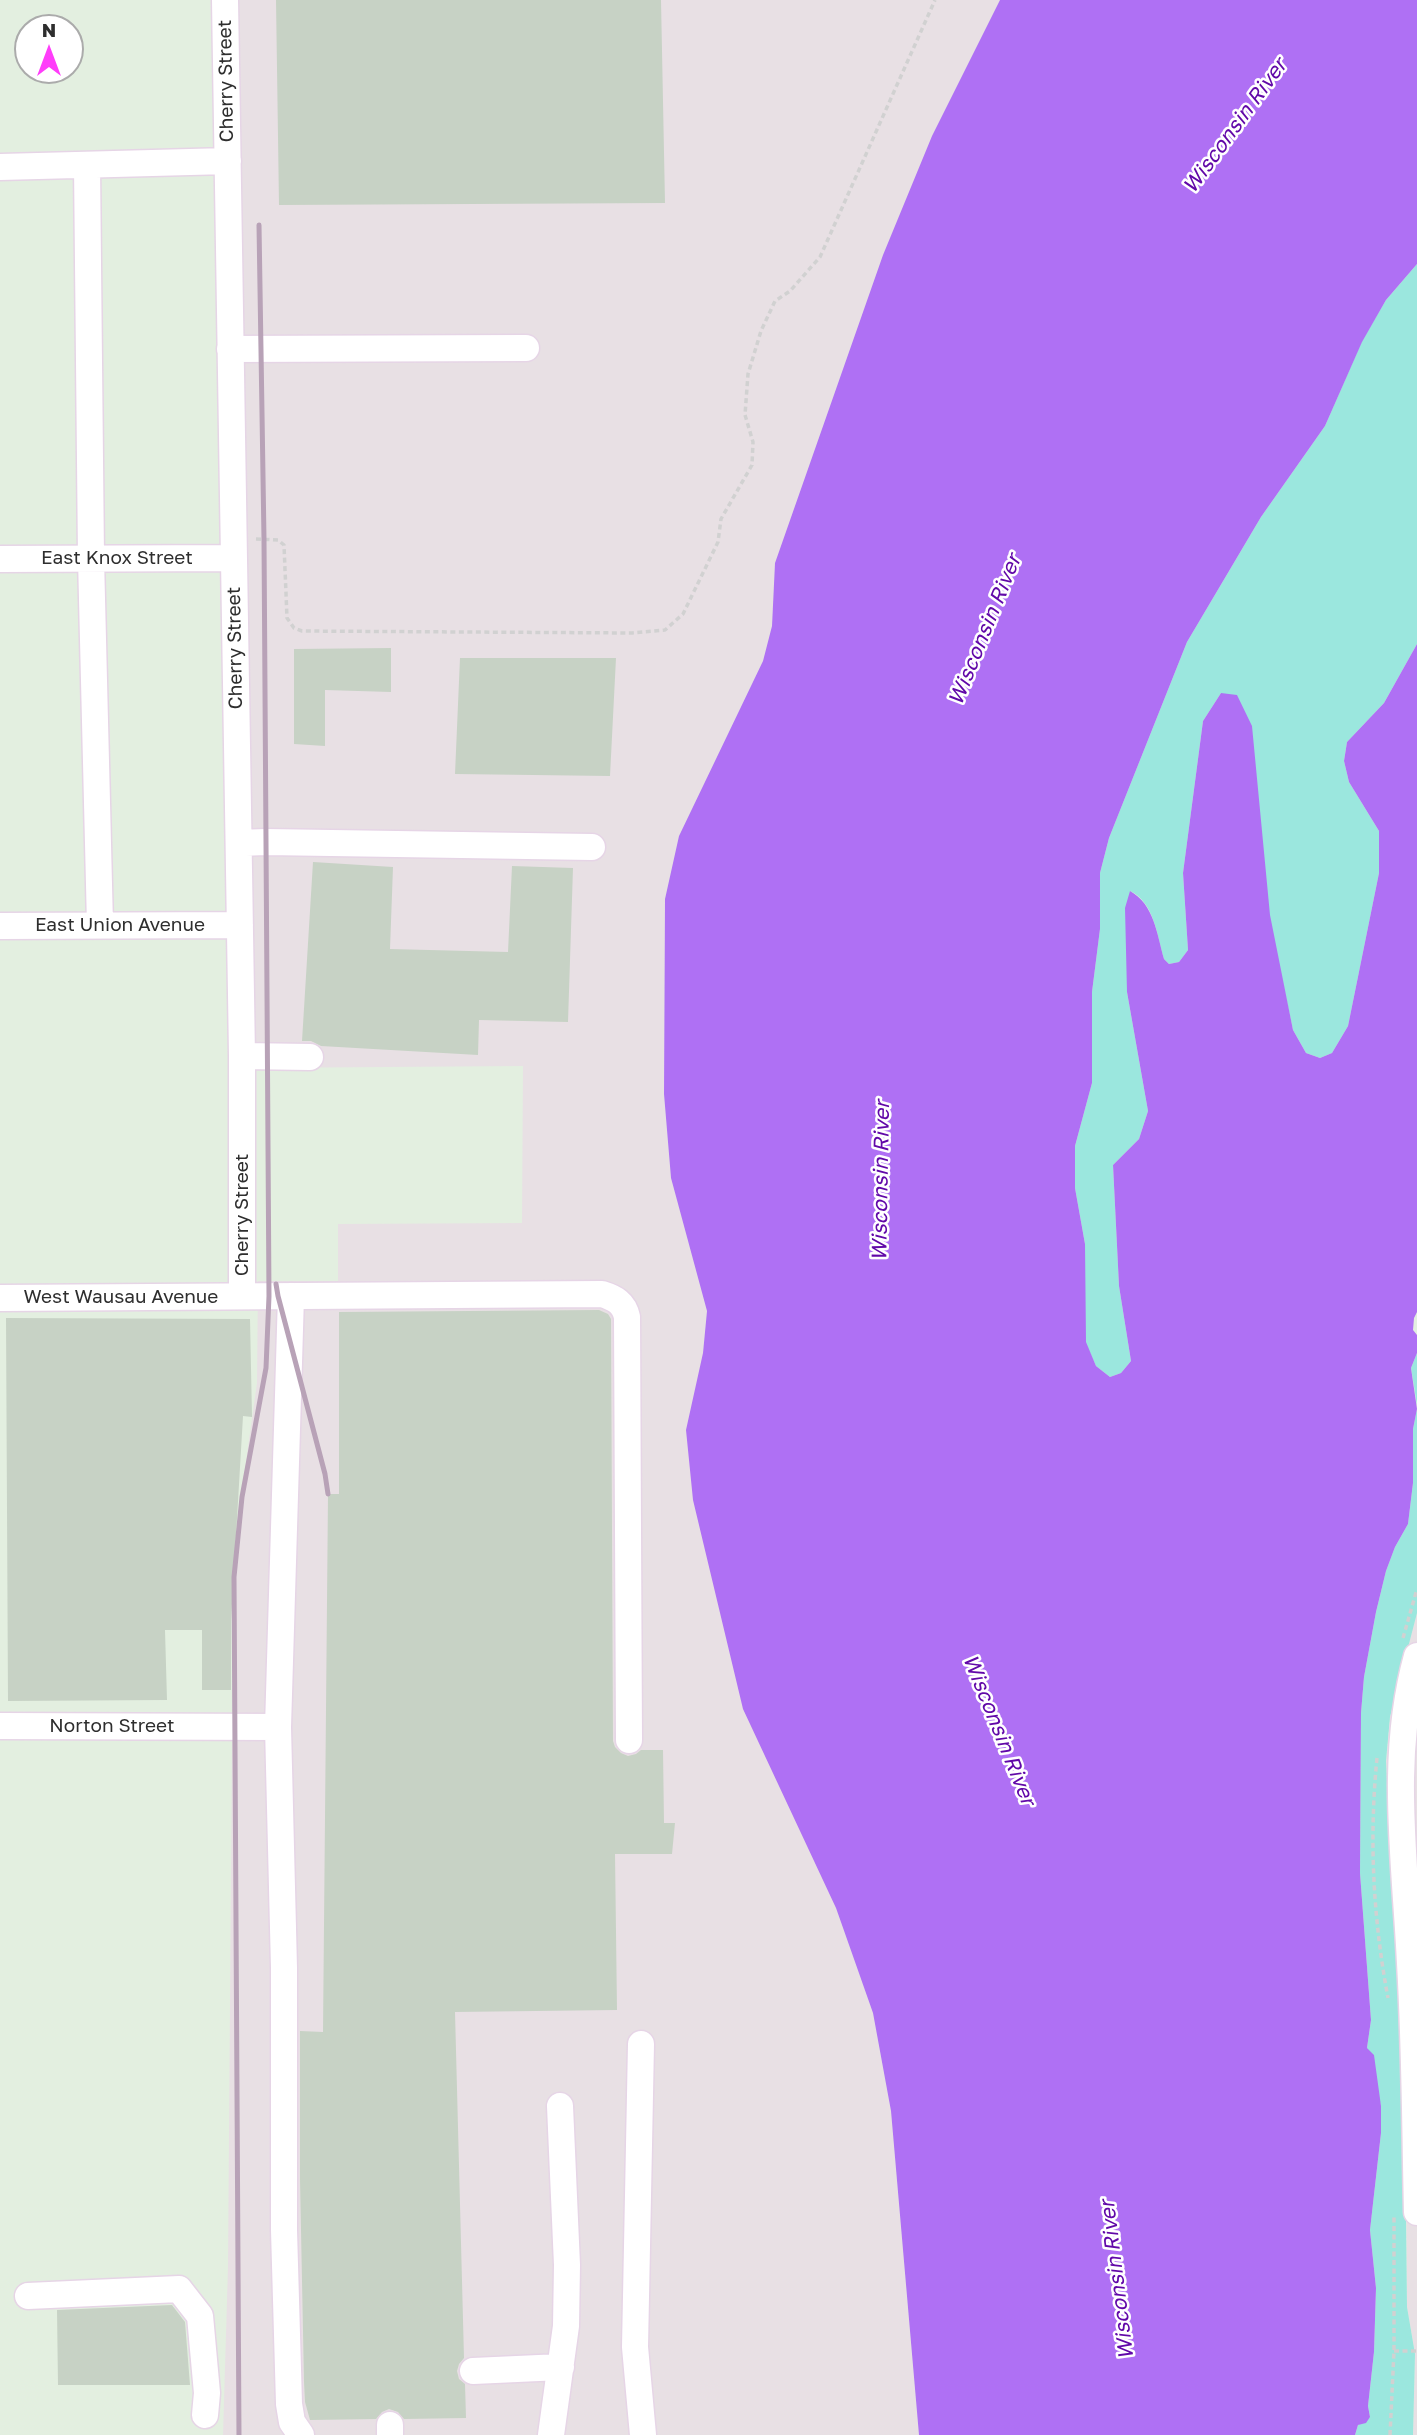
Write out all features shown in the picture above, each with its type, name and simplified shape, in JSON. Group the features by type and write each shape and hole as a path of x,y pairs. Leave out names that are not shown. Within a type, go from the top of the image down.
{"street":[{"name":"Cherry Street","path":"225,0 242,1056 242,1296"},
{"path":"0,167 228,161"},
{"path":"87,165 91,558 100,925"},
{"path":"230,349 526,348"},
{"name":"East Knox Street","path":"0,559 91,558 233,549"},
{"path":"239,843 592,847"},
{"name":"East Union Avenue","path":"0,926 240,925"},
{"path":"242,1056 310,1057"},
{"name":"West Wausau Avenue","path":"0,1298 602,1294 622,1304 627,1318 629,1741"},
{"path":"291,1296 278,1727 284,1968 284,2230 289,2404 292,2422 301,2435"},
{"path":"1417,1656 1404,1714 1400,1779 1410,1965 1417,2213"},
{"name":"Norton Street","path":"0,1726 278,1727"},
{"path":"640,2044 635,2347 643,2435"},
{"path":"551,2435 566,2326 567,2265 560,2106"},
{"path":"28,2296 179,2289 200,2316 207,2393 205,2415"},
{"path":"473,2371 561,2367"}],"path":[{"path":"233,549 278,540 284,545 288,618 294,628 302,631 632,633 665,630 674,624 683,614 718,542 721,519 752,465 753,442 745,415 748,374 761,331 775,301 790,291 820,257 935,0"},
{"path":"1394,2351 1417,2351"}],"shaded area":[{"path":"237,0 1000,0 932,136 883,255 775,563 772,626 763,661 679,836 665,899 664,1094 671,1178 707,1311 703,1353 836,1908 873,2013 891,2111 919,2435 223,2435 228,2267 233,1610 243,1483 257,1383 258,1281 338,1281 338,1224 522,1223 523,1066 251,1068 245,375"},
{"path":"1417,264 1417,644 1384,703 1347,742 1344,761 1349,782 1379,831 1379,873 1348,1026 1332,1053 1320,1058 1306,1053 1293,1030 1221,693 1203,721 1183,873 1188,950 1179,962 1169,964 1164,959 1149,911 1138,896 1130,891 1127,992 1148,1111 1139,1139 1113,1165 1119,1286 1131,1361 1121,1373 1110,1377 1096,1366 1085,1342 1085,1244 1075,1188 1075,1146 1092,1083 1092,992 1100,929 1100,873 1109,838 1187,642 1261,517 1325,426 1362,341 1386,300"},
{"path":"1417,1353 1417,1405 1411,1368"},
{"path":"1417,1409 1417,1613 1390,1717 1386,1761 1405,2130 1407,2307 1415,2354 1413,2435 1355,2435 1358,2425 1370,2417 1368,2406 1374,2352 1376,2288 1370,2230 1381,2133 1381,2106 1367,2048 1371,2020 1360,1873 1361,1713 1364,1677 1386,1571 1408,1524 1413,1483 1413,1429"},
{"path":"1417,1613 1417,2435 1413,2435 1415,2354 1407,2307 1406,2168 1386,1761 1390,1717"}],"water":[{"name":"Wisconsin River","path":"1000,0 1417,0 1417,264 1386,300 1362,342 1325,426 1261,517 1187,642 1109,838 1100,873 1100,929 1092,992 1092,1083 1075,1146 1075,1188 1085,1244 1086,1342 1096,1366 1110,1377 1121,1373 1131,1361 1119,1286 1113,1165 1139,1139 1148,1111 1127,992 1125,908 1130,891 1149,912 1164,959 1169,964 1179,962 1188,950 1183,873 1203,721 1221,693 1237,695 1252,726 1270,915 1293,1030 1306,1053 1320,1058 1332,1053 1348,1026 1379,873 1379,831 1349,782 1344,761 1347,742 1384,703 1417,644 1417,1312 1413,1330 1417,1335 1417,1353 1411,1368 1417,1409 1413,1429 1413,1483 1408,1524 1386,1571 1364,1677 1361,1713 1360,1873 1371,2020 1367,2048 1374,2055 1381,2106 1381,2133 1370,2230 1376,2288 1374,2352 1368,2406 1370,2417 1366,2423 1358,2425 1355,2435 919,2435 891,2111 873,2013 836,1908 743,1709 693,1500 686,1430 703,1353 707,1311 671,1178 664,1094 665,899 679,836 763,661 772,626 775,563 883,255 932,136"}],"building":[{"path":"276,0 661,0 665,203 279,205"},
{"path":"391,648 391,692 325,690 325,746 294,744 294,649"},
{"path":"460,658 616,658 610,776 455,774"},
{"path":"313,862 393,867 390,949 508,952 512,866 573,868 568,1022 479,1020 478,1055 321,1046 311,1041 302,1041"},
{"path":"599,1310 608,1314 611,1319 613,1741 621,1753 628,1756 641,1750 663,1750 664,1823 675,1823 672,1854 615,1854 617,2010 455,2012 464,2358 457,2371 459,2379 465,2384 466,2418 404,2419 398,2412 389,2409 376,2419 310,2420 305,2402 304,2382 300,2031 323,2032 328,1494 339,1494 339,1312"},
{"path":"6,1318 250,1319 252,1417 243,1416 231,1621 231,1690 202,1690 202,1630 165,1630 167,1700 8,1701"},
{"path":"172,2305 185,2322 190,2385 58,2385 57,2310"}],"railway":[{"path":"239,2435 234,1577 242,1497 266,1368 269,1296 259,225"},
{"path":"276,1284 328,1494"}]}
